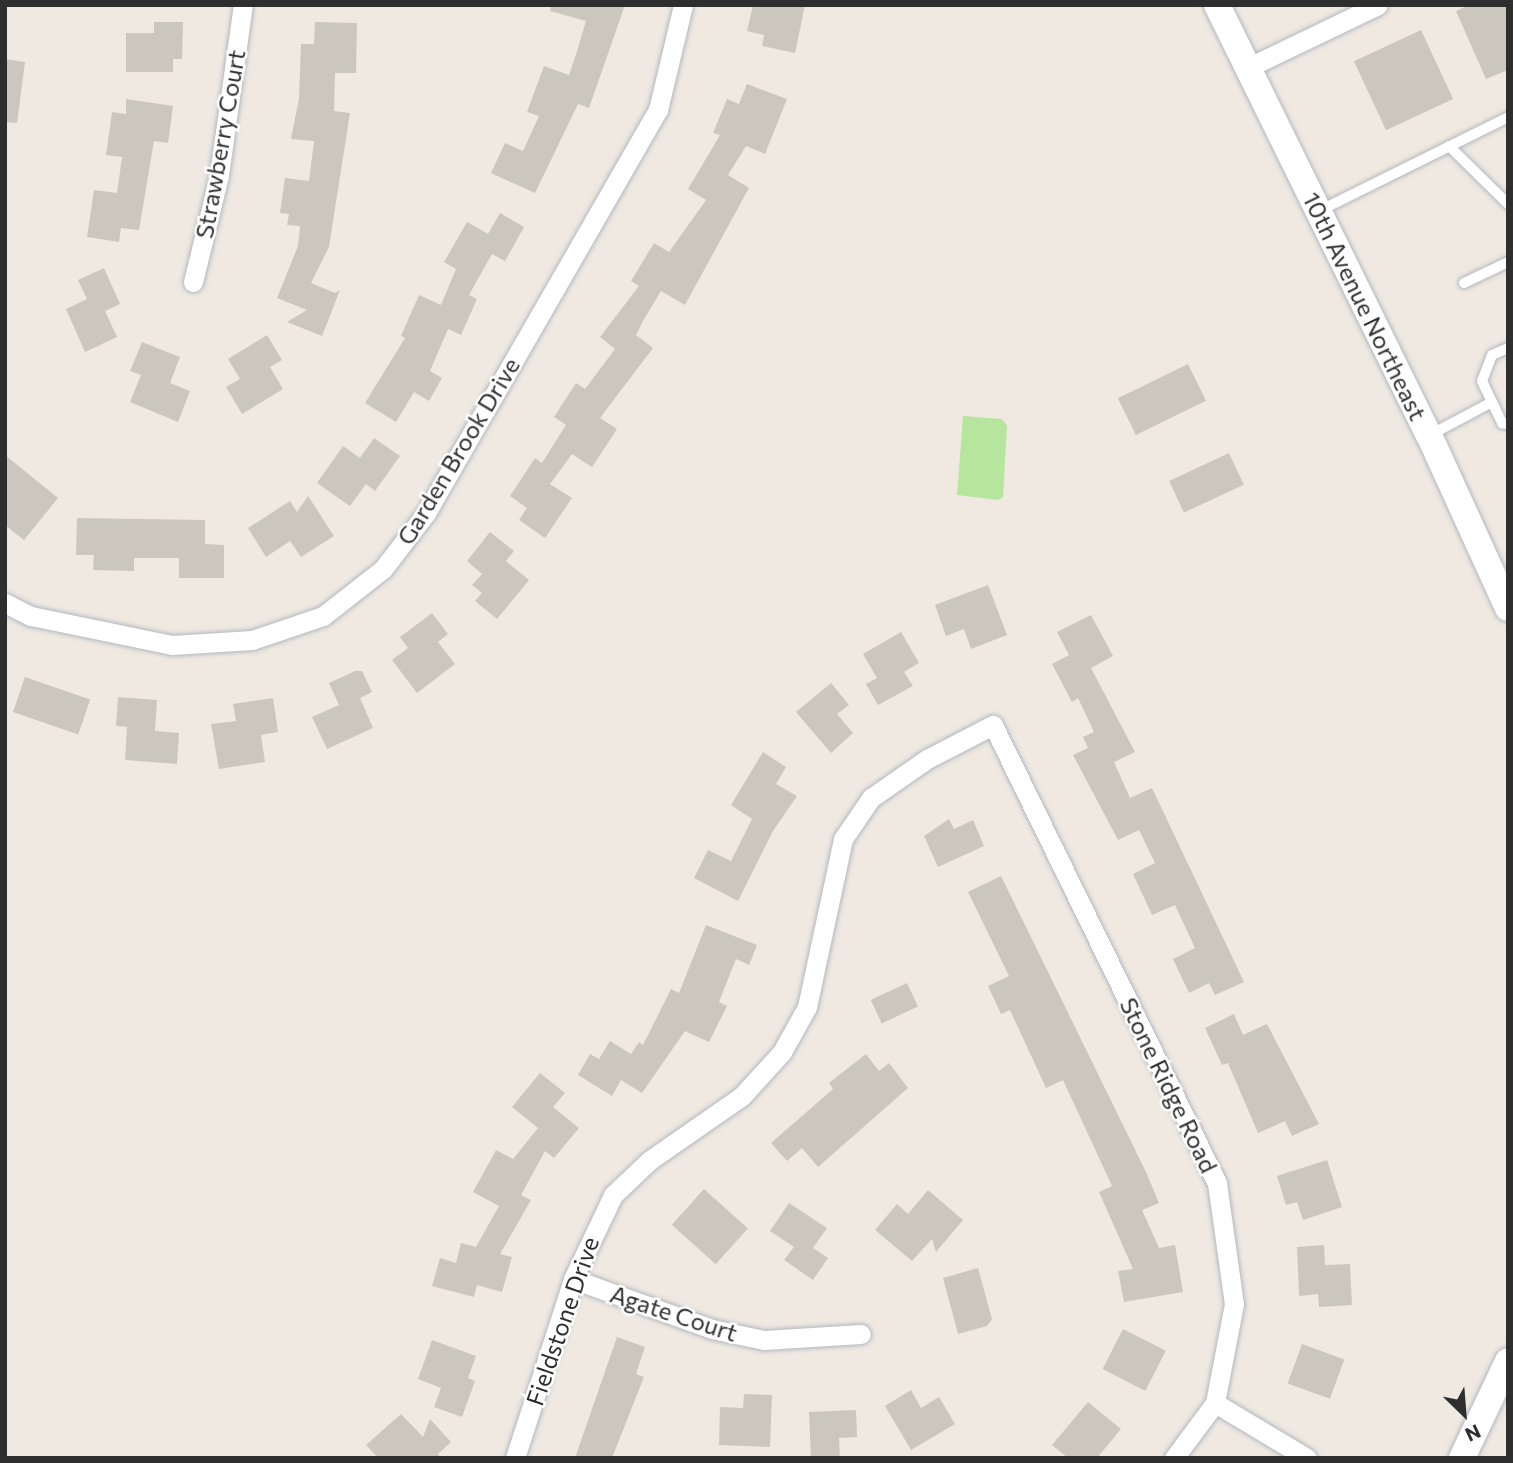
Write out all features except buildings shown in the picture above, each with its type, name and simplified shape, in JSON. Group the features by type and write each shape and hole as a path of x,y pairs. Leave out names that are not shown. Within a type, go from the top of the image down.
{"street":[{"name":"Strawberry Court","path":"193,282 219,175 243,5"},
{"name":"Garden Brook Drive","path":"5,603 31,615 172,645 252,640 323,617 383,569 426,513 658,110 683,5"},
{"name":"10th Avenue Northeast","path":"1217,5 1429,435 1508,608"},
{"path":"1247,68 1378,5"},
{"name":"Fieldstone Drive","path":"515,1458 573,1279 613,1195 650,1160 742,1096 782,1052 807,1007 843,839 871,797 927,759 993,725"},
{"name":"Stone Ridge Road","path":"993,725 1217,1183 1234,1304 1215,1403 1174,1458"},
{"name":"Agate Court","path":"573,1279 712,1329 764,1340 861,1334"},
{"path":"1462,1458 1508,1361"},
{"path":"1215,1403 1307,1458"}],"lane":[{"path":"1318,211 1508,117"},
{"path":"1449,146 1508,204"},
{"path":"1464,283 1508,262"},
{"path":"1508,348 1492,355 1482,381 1502,423 1508,424"},
{"path":"1429,435 1492,402"}],"green space":[{"path":"963,416 1002,419 1007,426 1003,497 998,500 957,495"}]}
